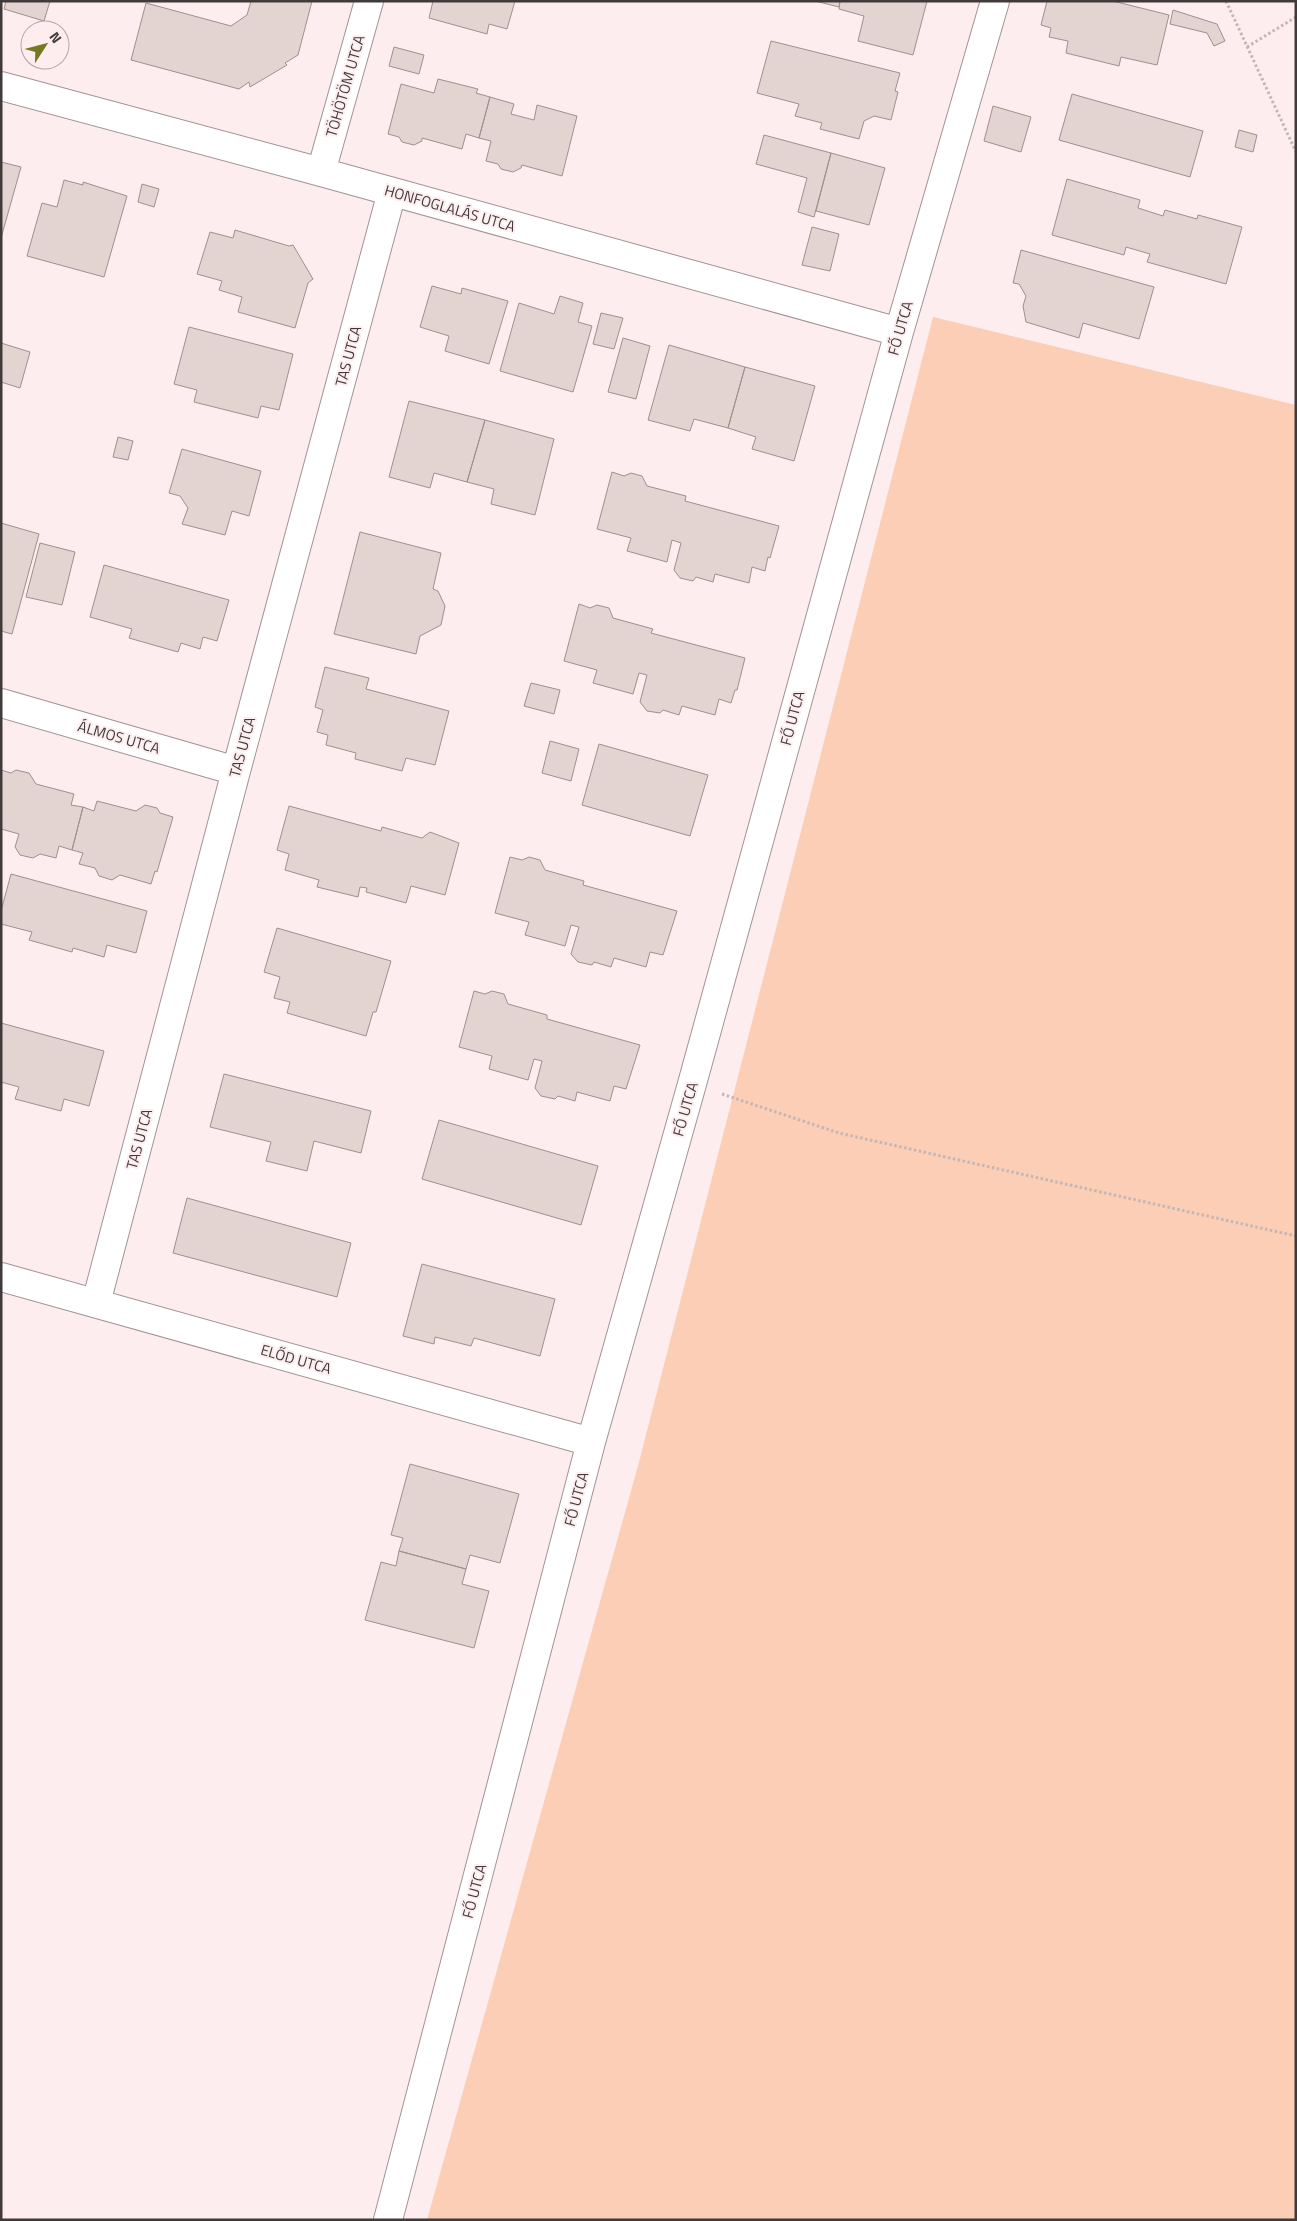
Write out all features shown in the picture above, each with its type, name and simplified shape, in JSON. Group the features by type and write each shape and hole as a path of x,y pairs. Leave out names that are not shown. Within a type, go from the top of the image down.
{"street":[{"name":"TÖHÖTÖM UTCA","path":"321,172 369,1"},
{"name":"FŐ UTCA","path":"388,2220 591,1442 692,1084 898,332 995,1"},
{"name":"HONFOGLALÁS UTCA","path":"1,86 321,172 898,332"},
{"name":"TAS UTCA","path":"96,1303 236,771 392,192"},
{"name":"ÁLMOS UTCA","path":"1,703 236,771"},
{"name":"ELŐD UTCA","path":"1,1277 591,1442"}],"path":[{"path":"1226,1 1296,152"},
{"path":"1247,47 1296,17"},
{"path":"692,1084 839,1133 1296,1236"}],"shaded area":[{"path":"933,317 1296,405 1296,2220 427,2220 638,1466"}],"building":[{"path":"6,1 50,1 44,20 4,9"},
{"path":"251,1 312,1 298,55 285,63 287,65 250,87 249,82 239,89 131,60 146,3 231,26 247,15"},
{"path":"433,1 515,1 507,29 489,24 487,34 429,18"},
{"path":"815,1 840,1 839,7"},
{"path":"840,1 927,1 913,55 858,41 864,16 839,9"},
{"path":"1047,1 1113,1 1169,15 1157,65 1121,57 1119,66 1066,53 1068,41 1049,37 1051,28 1041,25"},
{"path":"1173,10 1217,24 1225,41 1214,46 1207,33 1170,24"},
{"path":"771,41 900,73 895,91 898,92 891,120 874,116 864,121 859,139 820,129 822,123 795,116 799,104 757,93"},
{"path":"394,47 424,55 419,74 389,66"},
{"path":"438,79 478,89 476,93 490,97 479,138 466,134 462,149 422,138 422,141 414,145 402,142 399,137 388,134 401,84 434,93"},
{"path":"1072,94 1203,131 1190,177 1059,140"},
{"path":"490,97 514,104 511,114 534,120 537,105 577,116 562,176 522,165 521,168 513,172 501,169 498,164 486,161 491,141 479,138"},
{"path":"993,106 1031,117 1021,152 984,141"},
{"path":"1239,130 1257,135 1253,152 1235,147"},
{"path":"764,135 831,153 814,217 798,212 807,178 756,164"},
{"path":"831,153 885,168 869,225 816,211"},
{"path":"1,162 21,167 1,238"},
{"path":"1067,179 1140,200 1138,208 1163,216 1165,210 1197,219 1198,215 1242,227 1226,284 1147,262 1150,254 1126,247 1124,255 1052,235"},
{"path":"64,180 83,185 83,182 127,196 104,277 27,256 42,203 57,207"},
{"path":"142,184 159,189 154,207 138,202"},
{"path":"812,227 839,234 830,271 802,265"},
{"path":"235,230 289,246 293,245 313,279 308,283 295,328 238,312 242,297 219,290 222,281 197,274 210,232 233,238"},
{"path":"1021,250 1154,287 1139,339 1083,323 1079,338 1026,322 1023,306 1026,296 1019,284 1013,283"},
{"path":"432,286 461,294 462,288 508,301 489,364 445,351 449,336 420,327"},
{"path":"560,296 583,303 578,322 592,326 573,392 500,371 519,303 554,314"},
{"path":"601,313 623,318 614,349 593,344"},
{"path":"189,327 293,354 279,410 261,406 258,418 194,402 197,390 174,384"},
{"path":"623,338 650,346 636,399 608,392"},
{"path":"1,343 30,352 20,388 1,382"},
{"path":"669,345 745,367 728,428 694,419 690,431 648,420"},
{"path":"745,367 815,386 794,461 752,449 756,437 728,428"},
{"path":"409,401 485,420 467,482 434,473 430,488 389,477"},
{"path":"485,420 554,439 535,515 491,504 494,489 467,482"},
{"path":"118,437 133,441 128,460 113,457"},
{"path":"182,449 261,471 249,516 232,511 225,535 182,524 188,508 180,496 169,493"},
{"path":"612,472 624,476 631,473 642,476 647,486 686,496 685,501 779,526 765,571 752,567 749,583 715,574 713,582 696,577 693,581 680,578 674,570 681,543 672,540 667,562 627,551 631,538 597,529"},
{"path":"1,523 39,534 12,634 1,631"},
{"path":"360,532 441,553 433,589 438,591 445,606 441,625 420,636 416,654 334,634"},
{"path":"40,543 75,552 62,605 26,597"},
{"path":"104,565 229,600 217,641 203,637 200,649 181,643 178,652 129,638 132,629 90,617"},
{"path":"579,604 590,608 597,605 609,608 613,618 653,629 651,633 745,658 737,690 735,690 731,703 719,699 715,715 682,706 679,715 663,710 660,713 647,711 640,702 647,675 639,673 633,694 593,683 597,670 564,661"},
{"path":"325,667 369,678 366,689 449,711 435,765 406,758 402,771 355,759 356,753 326,745 328,735 317,732 323,710 315,707"},
{"path":"531,683 560,690 554,714 524,706"},
{"path":"550,741 579,749 571,781 542,773"},
{"path":"599,744 708,775 690,836 582,805"},
{"path":"1,770 11,773 16,770 29,773 36,784 74,794 71,805 83,807 72,850 59,846 56,858 40,854 33,858 20,855 15,847 19,834 1,829"},
{"path":"97,801 136,811 145,805 157,808 160,813 173,817 157,872 155,871 151,884 120,875 112,880 99,876 95,868 79,864 83,853 72,850 83,807 94,811"},
{"path":"289,806 381,831 382,827 422,838 430,832 459,843 445,895 411,886 406,903 366,892 367,888 360,887 358,897 317,887 319,880 285,870 289,854 277,850"},
{"path":"510,857 522,860 529,857 540,860 545,870 584,881 583,885 677,911 663,955 650,952 646,967 614,958 611,967 594,962 592,965 578,962 571,954 579,927 571,925 565,946 525,935 529,922 495,913"},
{"path":"11,874 147,911 136,953 107,945 104,957 73,948 72,952 29,940 32,932 1,924 1,911"},
{"path":"277,928 391,961 376,1012 373,1012 366,1036 287,1013 290,1002 274,998 280,977 264,972"},
{"path":"474,991 485,994 492,991 504,994 508,1004 547,1015 547,1019 640,1045 626,1089 614,1086 610,1101 577,1092 575,1101 558,1096 555,1099 541,1096 535,1088 542,1061 534,1059 528,1080 489,1069 492,1056 459,1047"},
{"path":"1,1023 104,1051 89,1106 64,1099 61,1111 15,1099 19,1087 1,1082"},
{"path":"224,1074 371,1111 361,1153 314,1141 307,1171 266,1161 271,1142 210,1127"},
{"path":"439,1120 598,1166 581,1225 422,1179"},
{"path":"187,1198 351,1243 337,1297 173,1253"},
{"path":"422,1264 555,1299 540,1356 474,1338 471,1346 435,1337 434,1344 403,1336"},
{"path":"410,1464 519,1494 500,1563 470,1555 466,1569 399,1551 403,1538 391,1535"},
{"path":"399,1551 466,1569 462,1584 489,1591 474,1648 365,1620 381,1562 396,1566"}]}
